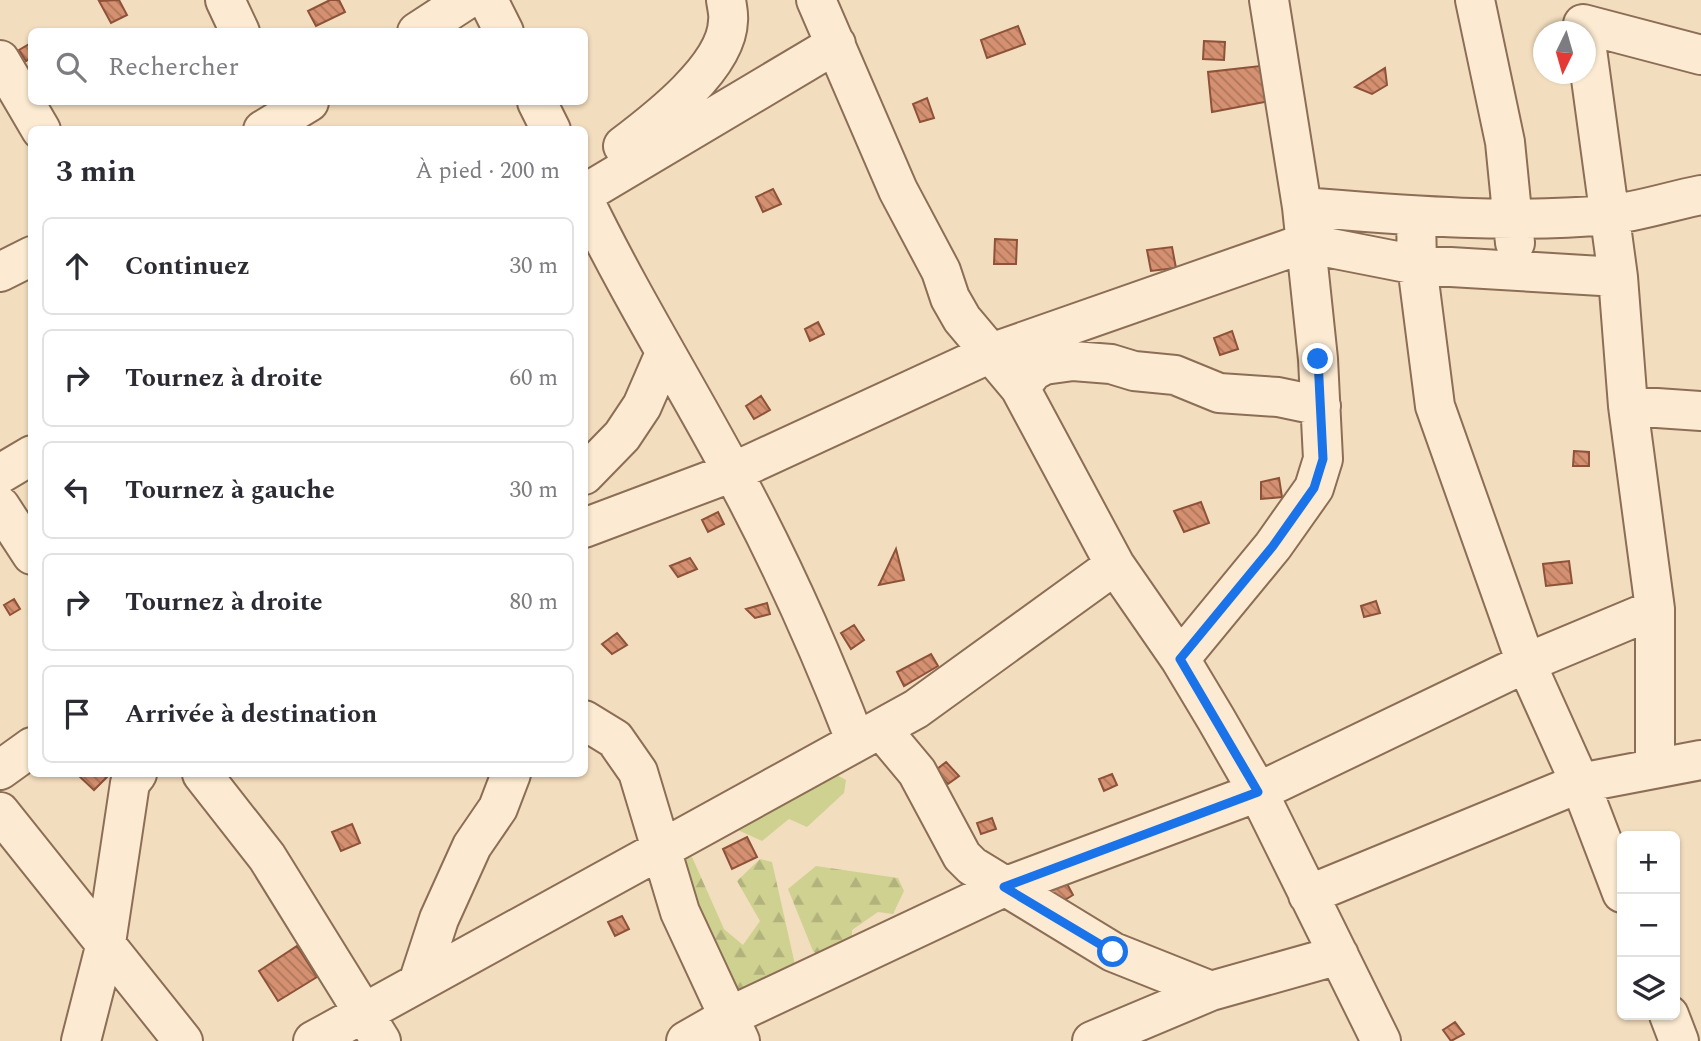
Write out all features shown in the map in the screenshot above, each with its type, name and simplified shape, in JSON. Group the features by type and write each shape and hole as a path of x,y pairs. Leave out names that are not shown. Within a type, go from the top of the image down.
{"street":[{"path":"225,0 238,28"},
{"path":"423,28 466,0"},
{"path":"488,0 502,28"},
{"path":"726,0 729,22 724,41 705,71 665,114 600,164 588,194 665,353 733,472 868,736 917,772 962,856 1004,887 1113,952 1211,991"},
{"path":"816,0 898,190 940,271 950,298 962,319 1020,387 1115,565 1180,659 1258,792 1381,1041"},
{"path":"1180,659 1258,566 1314,488 1323,459 1321,406 1303,225 1269,0"},
{"path":"1475,0 1505,142 1518,273"},
{"path":"1596,28 1701,55"},
{"path":"588,194 836,44"},
{"path":"0,60 39,126"},
{"path":"1590,84 1618,277 1628,406 1655,609 1655,768"},
{"path":"538,105 549,126"},
{"path":"588,526 733,472 991,353 1303,225 1416,217 1511,220 1609,215 1701,195"},
{"path":"1416,217 1417,265 1436,406 1526,663 1580,783 1617,880"},
{"path":"1303,225 1417,265 1618,277"},
{"path":"0,272 28,258"},
{"path":"588,471 622,436 642,406 665,353"},
{"path":"1020,387 1033,371 1044,365 1073,361 1111,365 1134,372 1175,374 1219,393 1278,397 1321,406"},
{"path":"1628,406 1701,411"},
{"path":"0,474 28,457"},
{"path":"0,506 28,549"},
{"path":"313,1041 371,1027 419,980 916,709 1115,565"},
{"path":"687,1041 734,1029 1004,887 1258,792 1526,663 1655,609"},
{"path":"588,722 615,739 638,772 680,912 734,1029"},
{"path":"0,770 28,750"},
{"path":"1308,895 1580,783 1701,760"},
{"path":"81,1041 106,943 126,801 130,783 135,777"},
{"path":"204,777 267,857 371,1027"},
{"path":"419,980 439,919 472,846 498,808 510,777"},
{"path":"0,812 183,1041"},
{"path":"1092,1041 1211,991 1339,955"},
{"path":"1671,1020 1679,1041"}],"green space":[{"path":"833,773 846,780 844,793 807,827 789,819 762,841 727,825"},
{"path":"692,857 724,929 743,945 760,921 737,881 760,859 772,862 798,978 733,1005 670,860"},
{"path":"816,866 898,878 904,891 893,914 878,912 852,930 852,952 826,962 813,951 788,889"}],"building":[{"path":"119,0 127,15 111,23 99,1"},
{"path":"330,0 339,0 345,12 316,26 308,11"},
{"path":"1018,26 1025,44 987,58 981,40"},
{"path":"1204,41 1225,42 1224,60 1203,59"},
{"path":"28,45 28,60 26,61 19,50"},
{"path":"1269,65 1270,101 1212,112 1208,72"},
{"path":"1385,68 1387,85 1372,94 1355,87"},
{"path":"927,98 934,118 920,122 913,104"},
{"path":"773,189 781,204 763,212 756,197"},
{"path":"995,239 1017,240 1016,264 994,264"},
{"path":"1172,247 1176,268 1151,271 1147,250"},
{"path":"818,322 824,334 810,341 805,329"},
{"path":"1232,331 1238,349 1220,355 1214,338"},
{"path":"761,396 770,410 754,419 746,406"},
{"path":"1574,451 1589,452 1589,466 1573,466"},
{"path":"1279,478 1282,497 1261,499 1261,482"},
{"path":"1201,502 1209,523 1184,532 1174,511"},
{"path":"718,512 724,524 708,532 702,520"},
{"path":"896,549 904,580 879,585"},
{"path":"690,558 697,569 678,577 670,566"},
{"path":"1569,561 1572,583 1546,586 1543,564"},
{"path":"14,599 20,609 10,615 4,605"},
{"path":"1376,601 1380,613 1364,617 1361,606"},
{"path":"767,603 770,614 755,618 746,609"},
{"path":"854,625 864,640 851,649 841,633"},
{"path":"617,633 627,645 612,654 602,644"},
{"path":"931,654 938,666 904,686 897,672"},
{"path":"946,762 959,776 948,784 936,770"},
{"path":"1112,774 1117,785 1104,791 1099,779"},
{"path":"80,777 107,777 94,790"},
{"path":"992,818 996,829 981,834 977,823"},
{"path":"352,824 360,843 341,851 332,832"},
{"path":"747,837 757,857 732,869 723,849"},
{"path":"1066,882 1073,895 1055,906 1047,893"},
{"path":"622,916 629,929 615,936 608,922"},
{"path":"297,946 317,977 278,1001 259,971"},
{"path":"1455,1022 1464,1034 1451,1041 1443,1030"}],"route":[{"path":"1113,952 1087,934 1004,887 1258,792 1180,659 1220,614 1314,488 1323,459 1318,359"}]}
